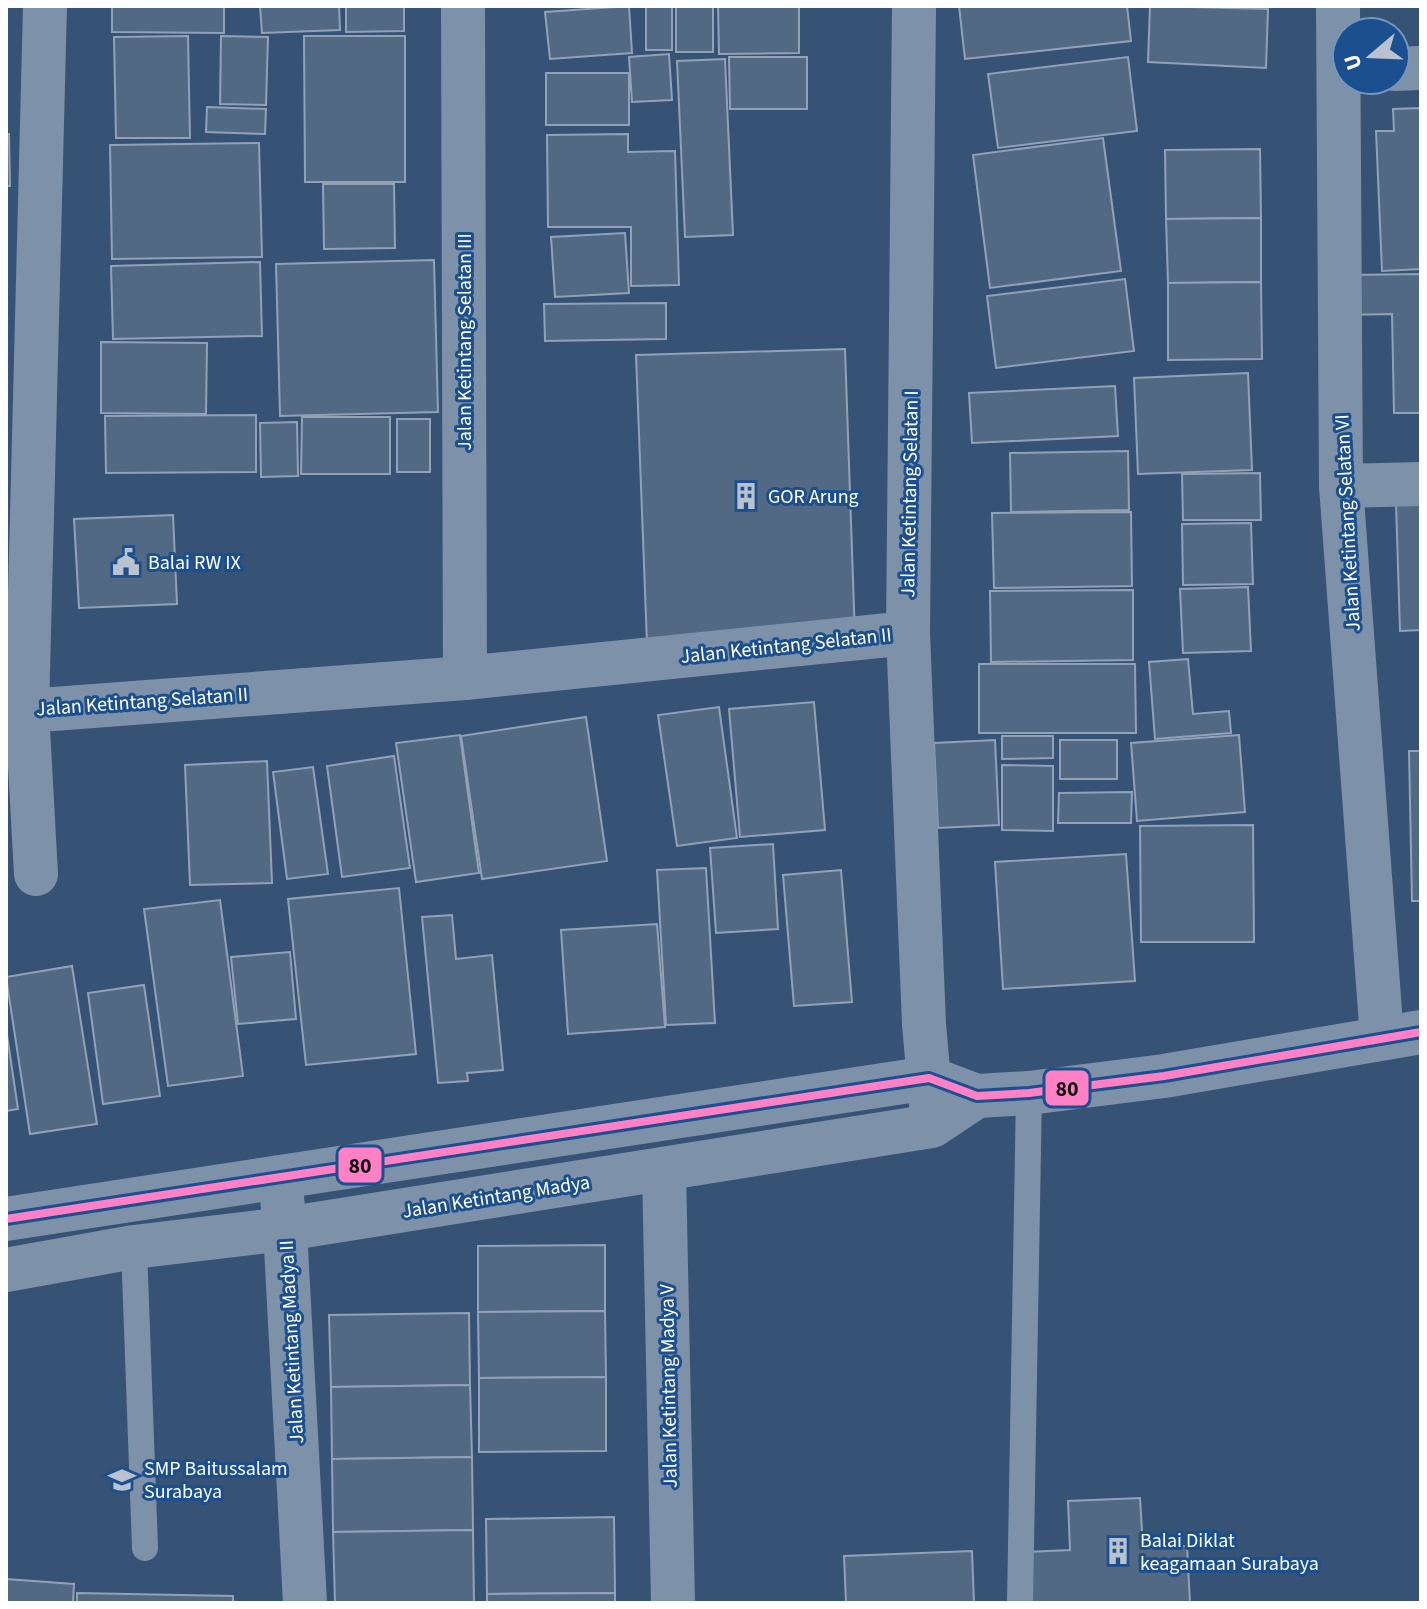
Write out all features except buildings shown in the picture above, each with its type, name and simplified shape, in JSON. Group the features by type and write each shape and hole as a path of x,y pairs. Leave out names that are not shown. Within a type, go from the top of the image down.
{"street":[{"name":"Jalan Ketintang Selatan II","path":"45,6 27,711 465,678 908,633"},
{"name":"Jalan Ketintang Selatan III","path":"463,6 465,678"},
{"name":"Jalan Ketintang Selatan I","path":"914,6 908,633 924,1024 932,1126"},
{"name":"Jalan Ketintang Selatan VI","path":"1343,96 1341,486 1402,1035"},
{"path":"1341,486 1421,484"},
{"path":"27,711 36,874"},
{"path":"6,1219 929,1078 977,1096 1029,1093 1164,1076 1402,1035"},
{"name":"Jalan Ketintang Madya","path":"6,1270 134,1247 285,1229 932,1126 977,1096"},
{"name":"Jalan Ketintang Madya V","path":"664,1170 673,1603"},
{"name":"Jalan Ketintang Madya II","path":"280,1177 305,1603"}],"lane":[{"path":"1020,1603 1029,1093"},
{"path":"134,1247 145,1548"}],"transit line":[{"name":"80","path":"6,1219 929,1078 977,1096 1029,1093 1164,1076 1421,1032"}],"place":[{"name":"GOR Arung","path":"746,496"},
{"name":"Balai RW IX","path":"126,562"},
{"name":"SMP Baitussalam Surabaya","path":"122,1480"},
{"name":"Balai Diklat keagamaan Surabaya","path":"1118,1551"}]}
